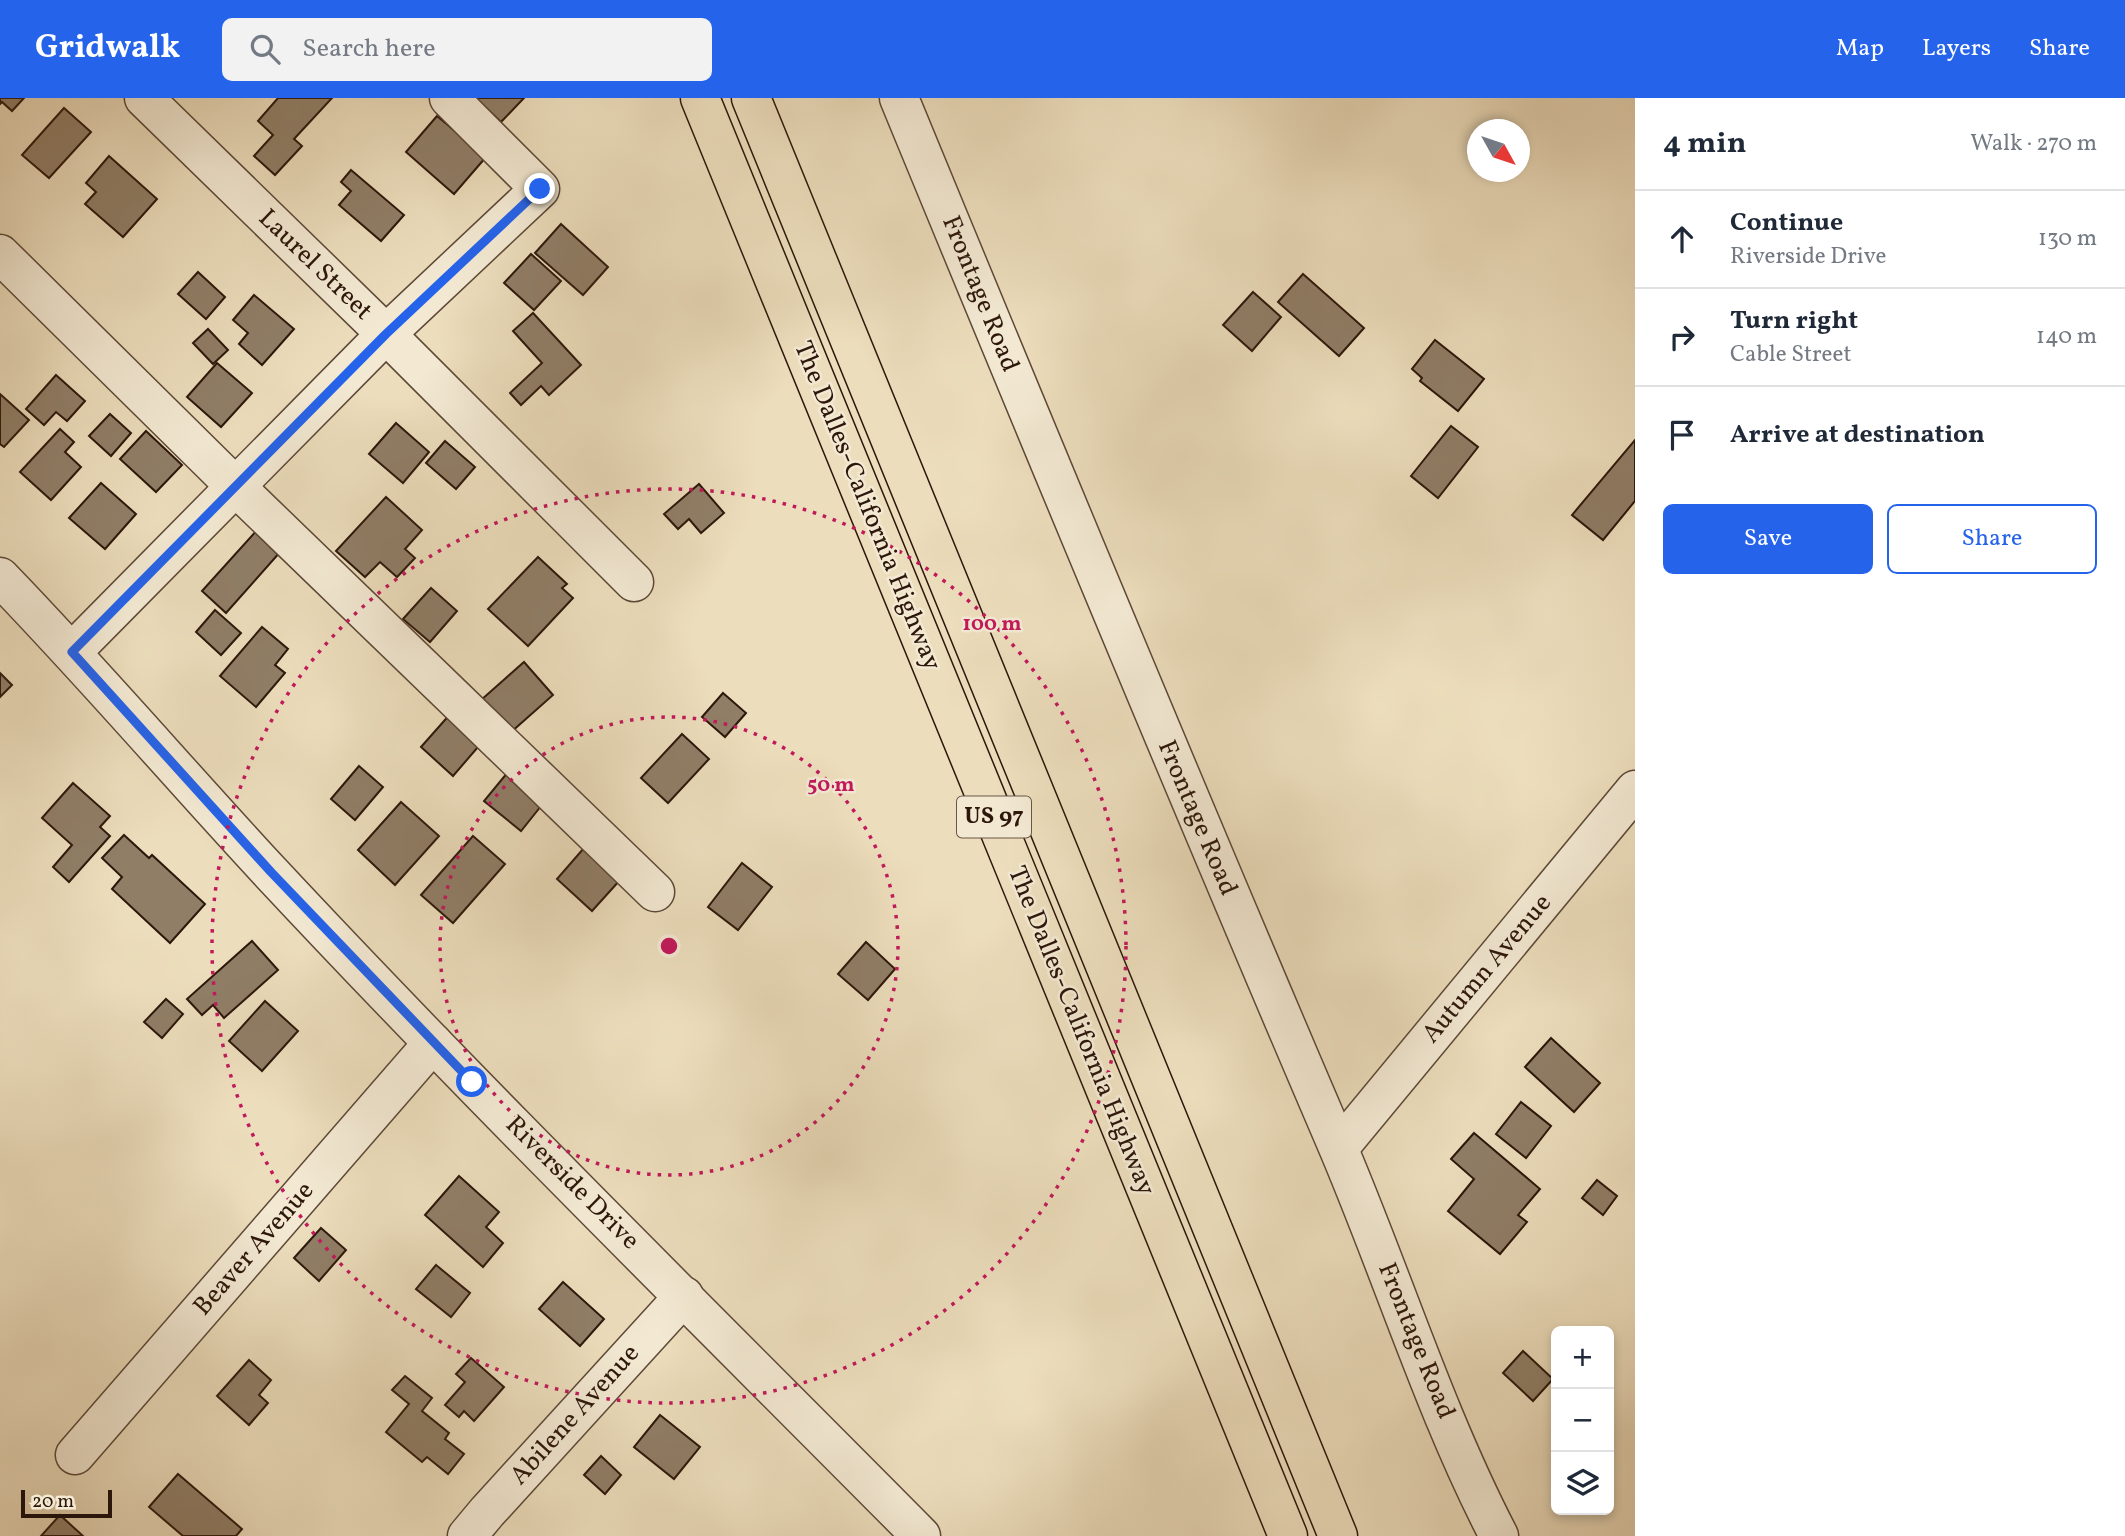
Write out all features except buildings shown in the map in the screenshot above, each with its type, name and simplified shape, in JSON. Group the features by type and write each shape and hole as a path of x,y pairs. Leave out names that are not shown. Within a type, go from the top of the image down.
{"highway":[{"name":"The Dalles-California Highway","path":"700,98 1287,1536"},
{"name":"The Dalles-California Highway","path":"751,98 1338,1536"}],"street":[{"name":"Laurel Street","path":"144,98 386,334 634,582"},
{"path":"72,652 386,334 540,189 449,98"},
{"name":"Frontage Road","path":"899,98 1170,754 1339,1148 1435,1391 1499,1536"},
{"path":"0,254 655,892"},
{"name":"Riverside Drive","path":"0,577 72,652 271,872 433,1043 921,1536"},
{"name":"Autumn Avenue","path":"1339,1148 1635,790"},
{"name":"Beaver Avenue","path":"75,1455 433,1043"},
{"name":"Abilene Avenue","path":"467,1536 684,1296"}],"route":[{"path":"472,1082 271,872 72,652 386,334 540,189"}]}
